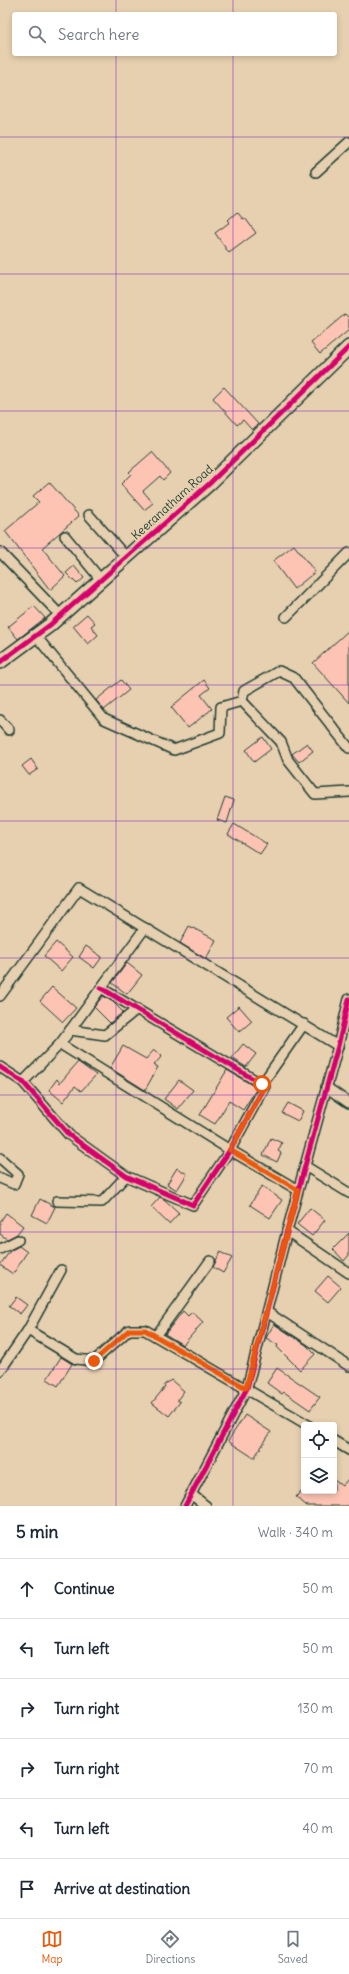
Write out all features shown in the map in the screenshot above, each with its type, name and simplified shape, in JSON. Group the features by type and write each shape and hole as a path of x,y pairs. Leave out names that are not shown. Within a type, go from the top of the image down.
{"street":[{"path":"316,172 349,142"},
{"name":"Keeranatham Road","path":"0,662 61,616 209,484 349,346"},
{"path":"89,515 126,557"},
{"path":"65,536 101,580"},
{"path":"0,552 61,616"},
{"path":"286,617 349,553"},
{"path":"36,636 104,719 174,750 220,733 222,707 242,701"},
{"path":"242,701 244,691 279,671 294,678 349,748"},
{"path":"242,701 281,742 288,760 315,794 349,792"},
{"path":"0,720 9,730"},
{"path":"0,996 79,888 338,1046"},
{"path":"22,1082 60,1044 145,928"},
{"path":"0,1067 22,1082 69,1135 126,1176 193,1205 230,1150 265,1086 101,988"},
{"path":"185,1506 246,1388 298,1190 338,1046 349,999"},
{"path":"70,1030 105,1035 137,1009"},
{"path":"262,1084 304,1024"},
{"path":"60,1044 230,1150 298,1190"},
{"path":"326,1087 349,1103"},
{"path":"0,1158 18,1174 14,1184 0,1178"},
{"path":"305,1166 349,1193"},
{"path":"57,1201 102,1202 126,1176"},
{"path":"287,1231 349,1273"},
{"path":"0,1249 18,1240"},
{"path":"156,1336 210,1261"},
{"path":"0,1371 28,1330 61,1270"},
{"path":"267,1312 349,1366"},
{"path":"28,1330 76,1359 94,1361 129,1330 145,1330 303,1422"},
{"path":"337,1443 349,1450"},
{"path":"191,1494 206,1506"}],"building":[{"path":"237,212 243,219 245,218 256,233 229,253 215,233 230,222 228,220"},
{"path":"345,314 349,318 349,330 320,354 311,343"},
{"path":"224,387 258,424 252,430 243,420 237,425 213,398"},
{"path":"152,452 170,473 163,480 160,476 143,491 153,503 144,510 121,484 131,474 129,472"},
{"path":"49,482 79,516 42,548 65,576 50,590 5,531 39,502 33,496"},
{"path":"294,545 315,572 294,589 273,561"},
{"path":"74,566 84,578 77,584 66,573"},
{"path":"34,606 45,618 18,639 8,627"},
{"path":"87,614 95,623 91,626 98,635 88,644 73,626"},
{"path":"349,630 349,703 313,663"},
{"path":"121,680 129,690 104,710 96,700"},
{"path":"204,680 210,688 201,695 212,709 188,728 171,707"},
{"path":"263,737 271,749 254,762 246,750"},
{"path":"307,743 313,751 299,762 292,754"},
{"path":"31,759 38,769 29,775 22,766"},
{"path":"225,797 234,800 227,823 217,820"},
{"path":"234,824 267,844 260,854 228,834"},
{"path":"189,926 216,940 206,959 180,943"},
{"path":"56,942 73,957 61,971 44,956"},
{"path":"86,946 102,957 94,968 79,957"},
{"path":"127,963 142,975 127,994 112,983"},
{"path":"52,987 76,1008 63,1022 40,1001"},
{"path":"103,996 113,1002 123,1012 110,1023 94,1007"},
{"path":"239,1006 252,1021 239,1032 226,1017"},
{"path":"243,1044 256,1054 246,1067 232,1058"},
{"path":"123,1046 146,1059 154,1050 162,1056 154,1065 158,1067 145,1090 110,1068"},
{"path":"78,1062 96,1075 81,1091 75,1086 63,1102 49,1090 57,1079 60,1083"},
{"path":"227,1070 257,1088 243,1110 229,1101 215,1124 200,1115"},
{"path":"179,1080 193,1090 178,1109 164,1099"},
{"path":"288,1103 303,1111 298,1121 282,1113"},
{"path":"271,1138 282,1143 278,1151 281,1153 277,1162 263,1155"},
{"path":"177,1168 187,1174 177,1190 167,1184"},
{"path":"262,1186 282,1200 270,1218 250,1205"},
{"path":"160,1197 179,1213 169,1224 151,1207"},
{"path":"40,1199 55,1207 47,1223 32,1215"},
{"path":"310,1208 325,1220 312,1236 297,1224"},
{"path":"6,1213 23,1226 17,1234 7,1239 0,1234 0,1222"},
{"path":"349,1233 349,1255 344,1261 333,1249"},
{"path":"19,1246 27,1252 13,1274 0,1265 10,1251"},
{"path":"220,1252 232,1258 223,1273 213,1267"},
{"path":"328,1276 341,1287 328,1302 315,1291"},
{"path":"16,1297 27,1305 20,1314 9,1306"},
{"path":"183,1311 188,1316 192,1312 203,1322 183,1345 165,1334"},
{"path":"274,1324 306,1345 315,1354 300,1370 277,1347 278,1345 266,1338"},
{"path":"61,1357 72,1364 58,1386 47,1379"},
{"path":"277,1368 320,1397 310,1410 284,1392 282,1394 267,1383"},
{"path":"171,1380 184,1391 177,1400 180,1402 169,1416 152,1403 165,1387 164,1385"},
{"path":"245,1415 271,1432 254,1458 228,1441"},
{"path":"349,1478 349,1506 307,1506 296,1497 301,1491 301,1494 337,1494 337,1482 342,1486"}],"cycle path":[{"path":"0,662 50,625 209,484 349,347"},
{"path":"0,1067 23,1082 69,1135 126,1176 193,1205 230,1150 265,1086 101,988"},
{"path":"185,1506 247,1388 287,1231 338,1046 349,999"}],"route":[{"path":"94,1361 129,1330 145,1330 246,1388 298,1190 230,1150 265,1086 262,1084"}]}
